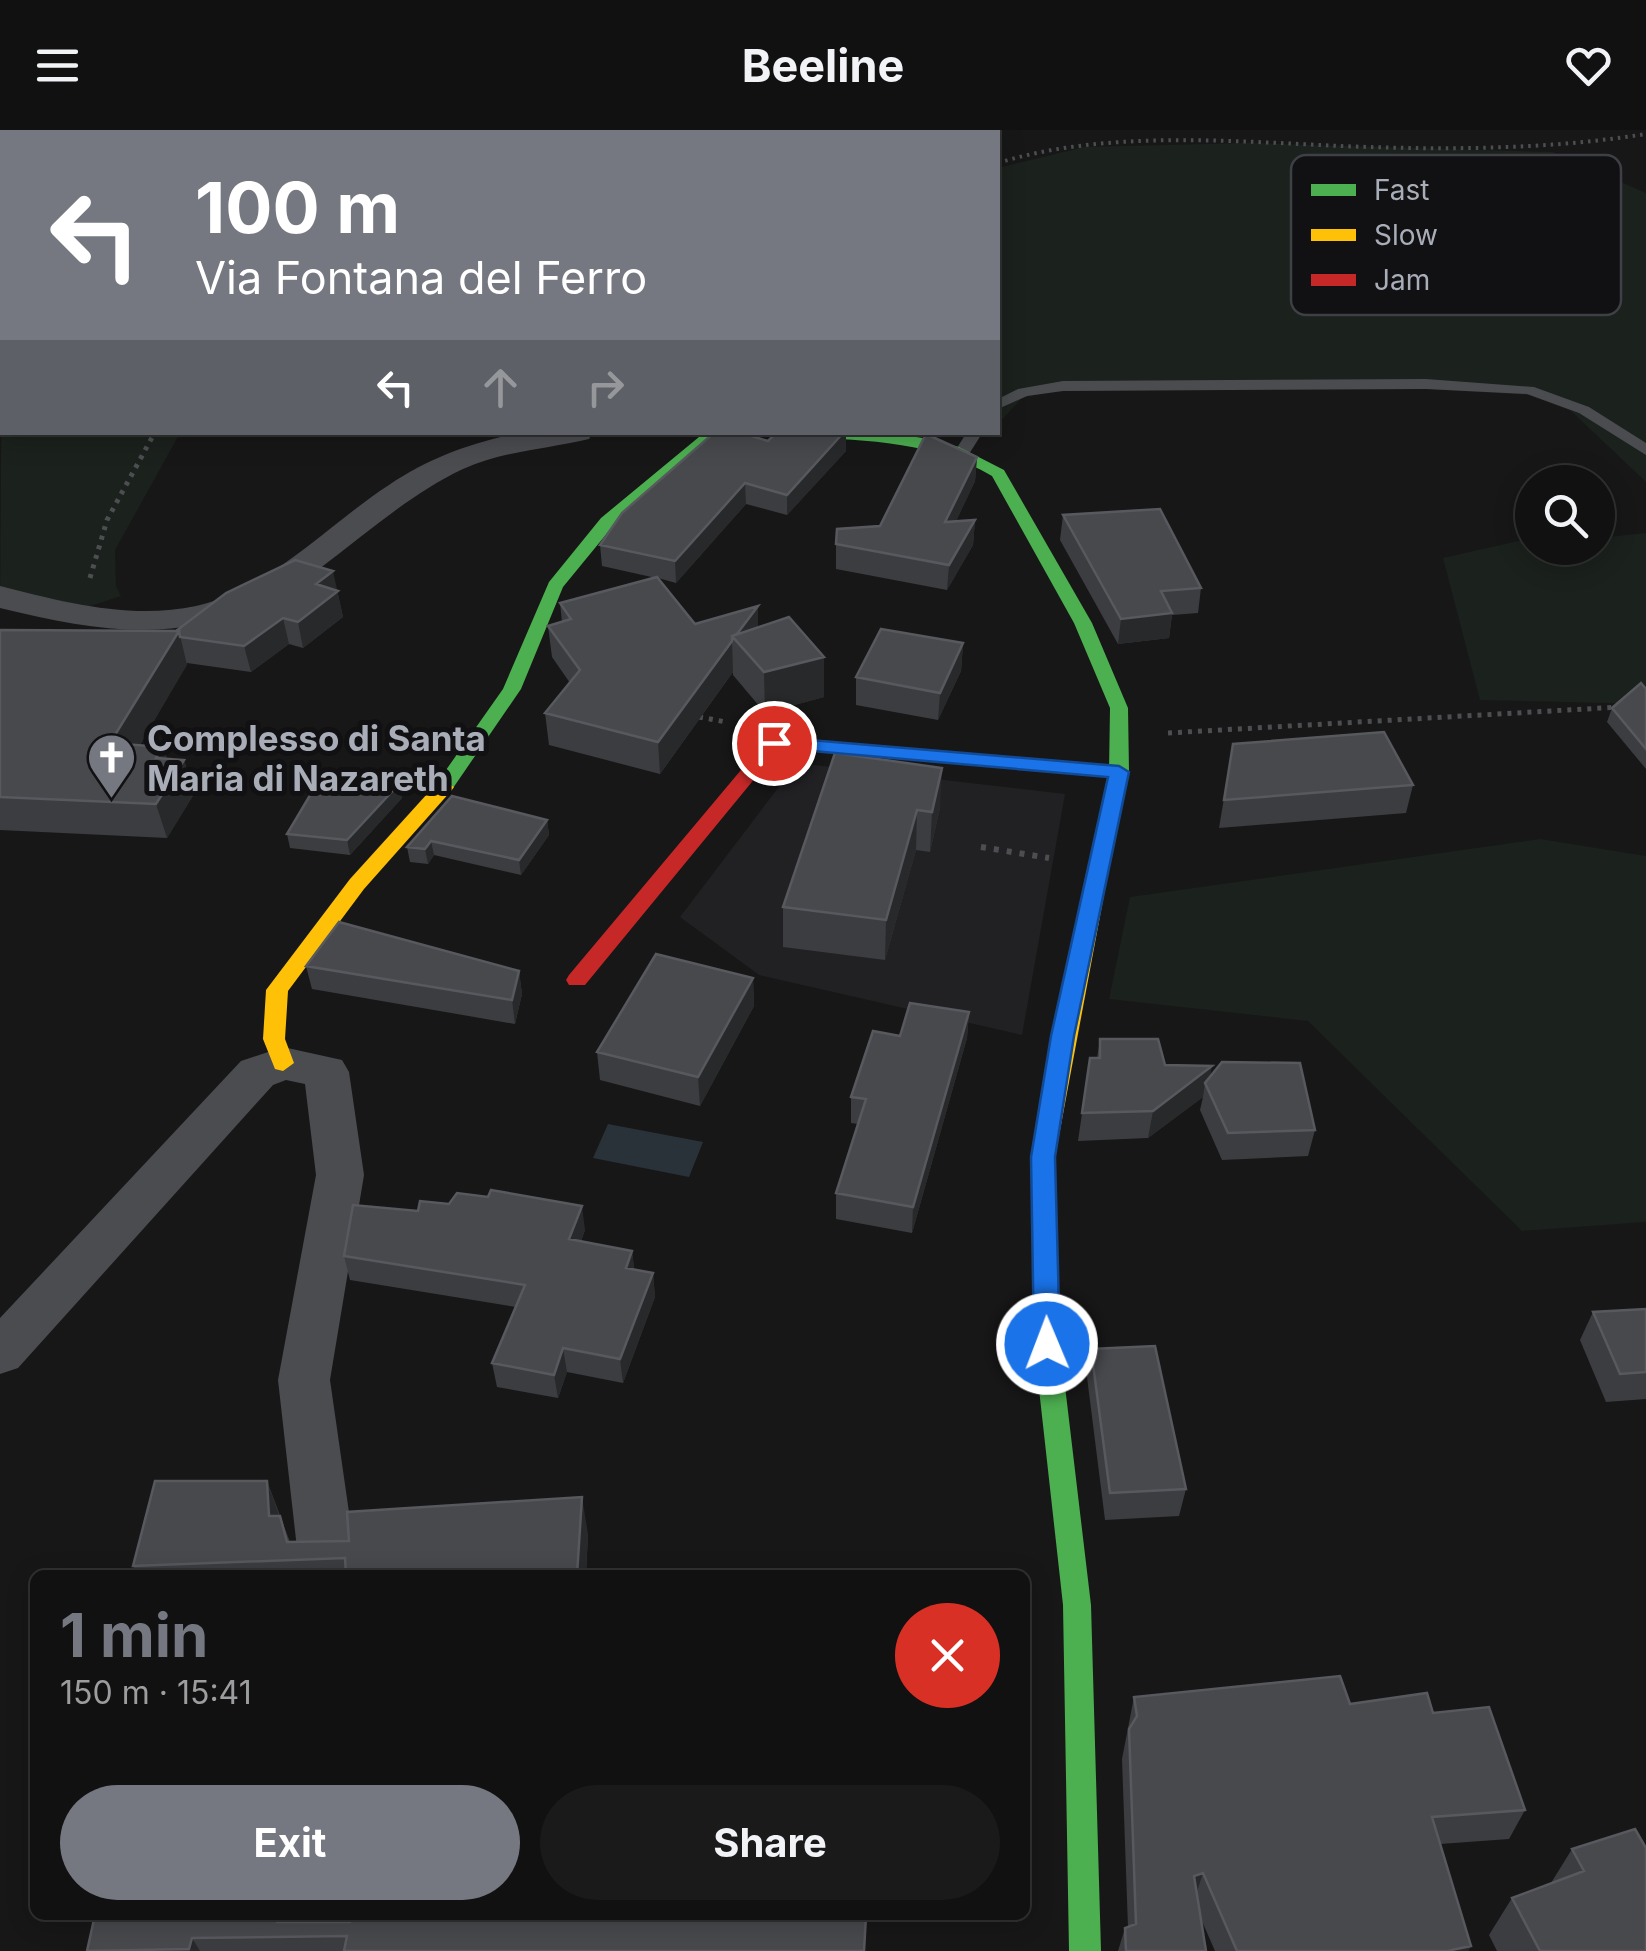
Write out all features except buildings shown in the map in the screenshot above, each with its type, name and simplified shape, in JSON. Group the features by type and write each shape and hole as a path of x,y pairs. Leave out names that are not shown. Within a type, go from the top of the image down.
{"street":[{"path":"0,596 114,622 146,624 197,617 257,595 369,512 454,461 565,435"},
{"path":"283,1062 274,1038 278,990 357,884 443,788 512,689 555,586 607,522 711,435"},
{"path":"853,435 969,442 998,473 1083,622 1119,708 1119,772 1063,1036 1043,1157 1047,1344 1077,1605 1085,1951"},
{"path":"577,980 774,743 1119,772"},
{"path":"0,1352 257,1073 283,1062 326,1072 340,1175 304,1380 328,1570"},
{"path":"328,1951 331,1920"}],"lane":[{"path":"1000,404 1022,392 1064,386 1426,384 1529,390 1584,410 1646,450"}],"path":[{"path":"1000,163 1083,144 1246,140 1394,147 1547,147 1646,134"},
{"path":"89,582 107,520 153,435"},
{"path":"1118,736 1634,707"},
{"path":"699,717 726,722"},
{"path":"980,848 1038,857"}],"shaded area":[{"path":"1248,143 1560,155 1291,155 1291,315 1621,315 1621,182 1646,193 1646,482 1571,411 1529,395 1426,389 1054,391 1022,398 1000,422 1000,168 1084,147"},
{"path":"1,435 179,435 115,550 116,586 121,596 60,616 0,604"},
{"path":"1646,533 1646,704 1480,700 1443,558 1515,542 1515,565 1615,565 1615,536"},
{"path":"797,763 1065,794 1022,1035 759,975 680,917"},
{"path":"1540,839 1646,856 1646,1222 1522,1231 1308,1021 1109,999 1130,897"},
{"path":"608,1124 703,1142 689,1177 593,1158"}],"traffic: fast":[{"path":"444,787 512,689 555,586 607,522 711,435"},
{"path":"849,435 904,439 953,450 998,473 1083,623 1119,708 1119,772 1099,868"},
{"path":"1044,1211 1047,1344 1077,1605 1085,1951"}],"traffic: slow":[{"path":"786,744 1119,772"},
{"path":"283,1063 274,1039 277,990 357,884 444,787"},
{"path":"1044,1211 1043,1157 1099,868"}],"traffic: jam":[{"path":"577,980 774,743 786,744"}],"place":[{"name":"Complesso di Santa Maria di Nazareth","path":"112,800"}],"route":[{"path":"774,743 1119,772 1063,1036 1043,1157 1047,1344"}]}
